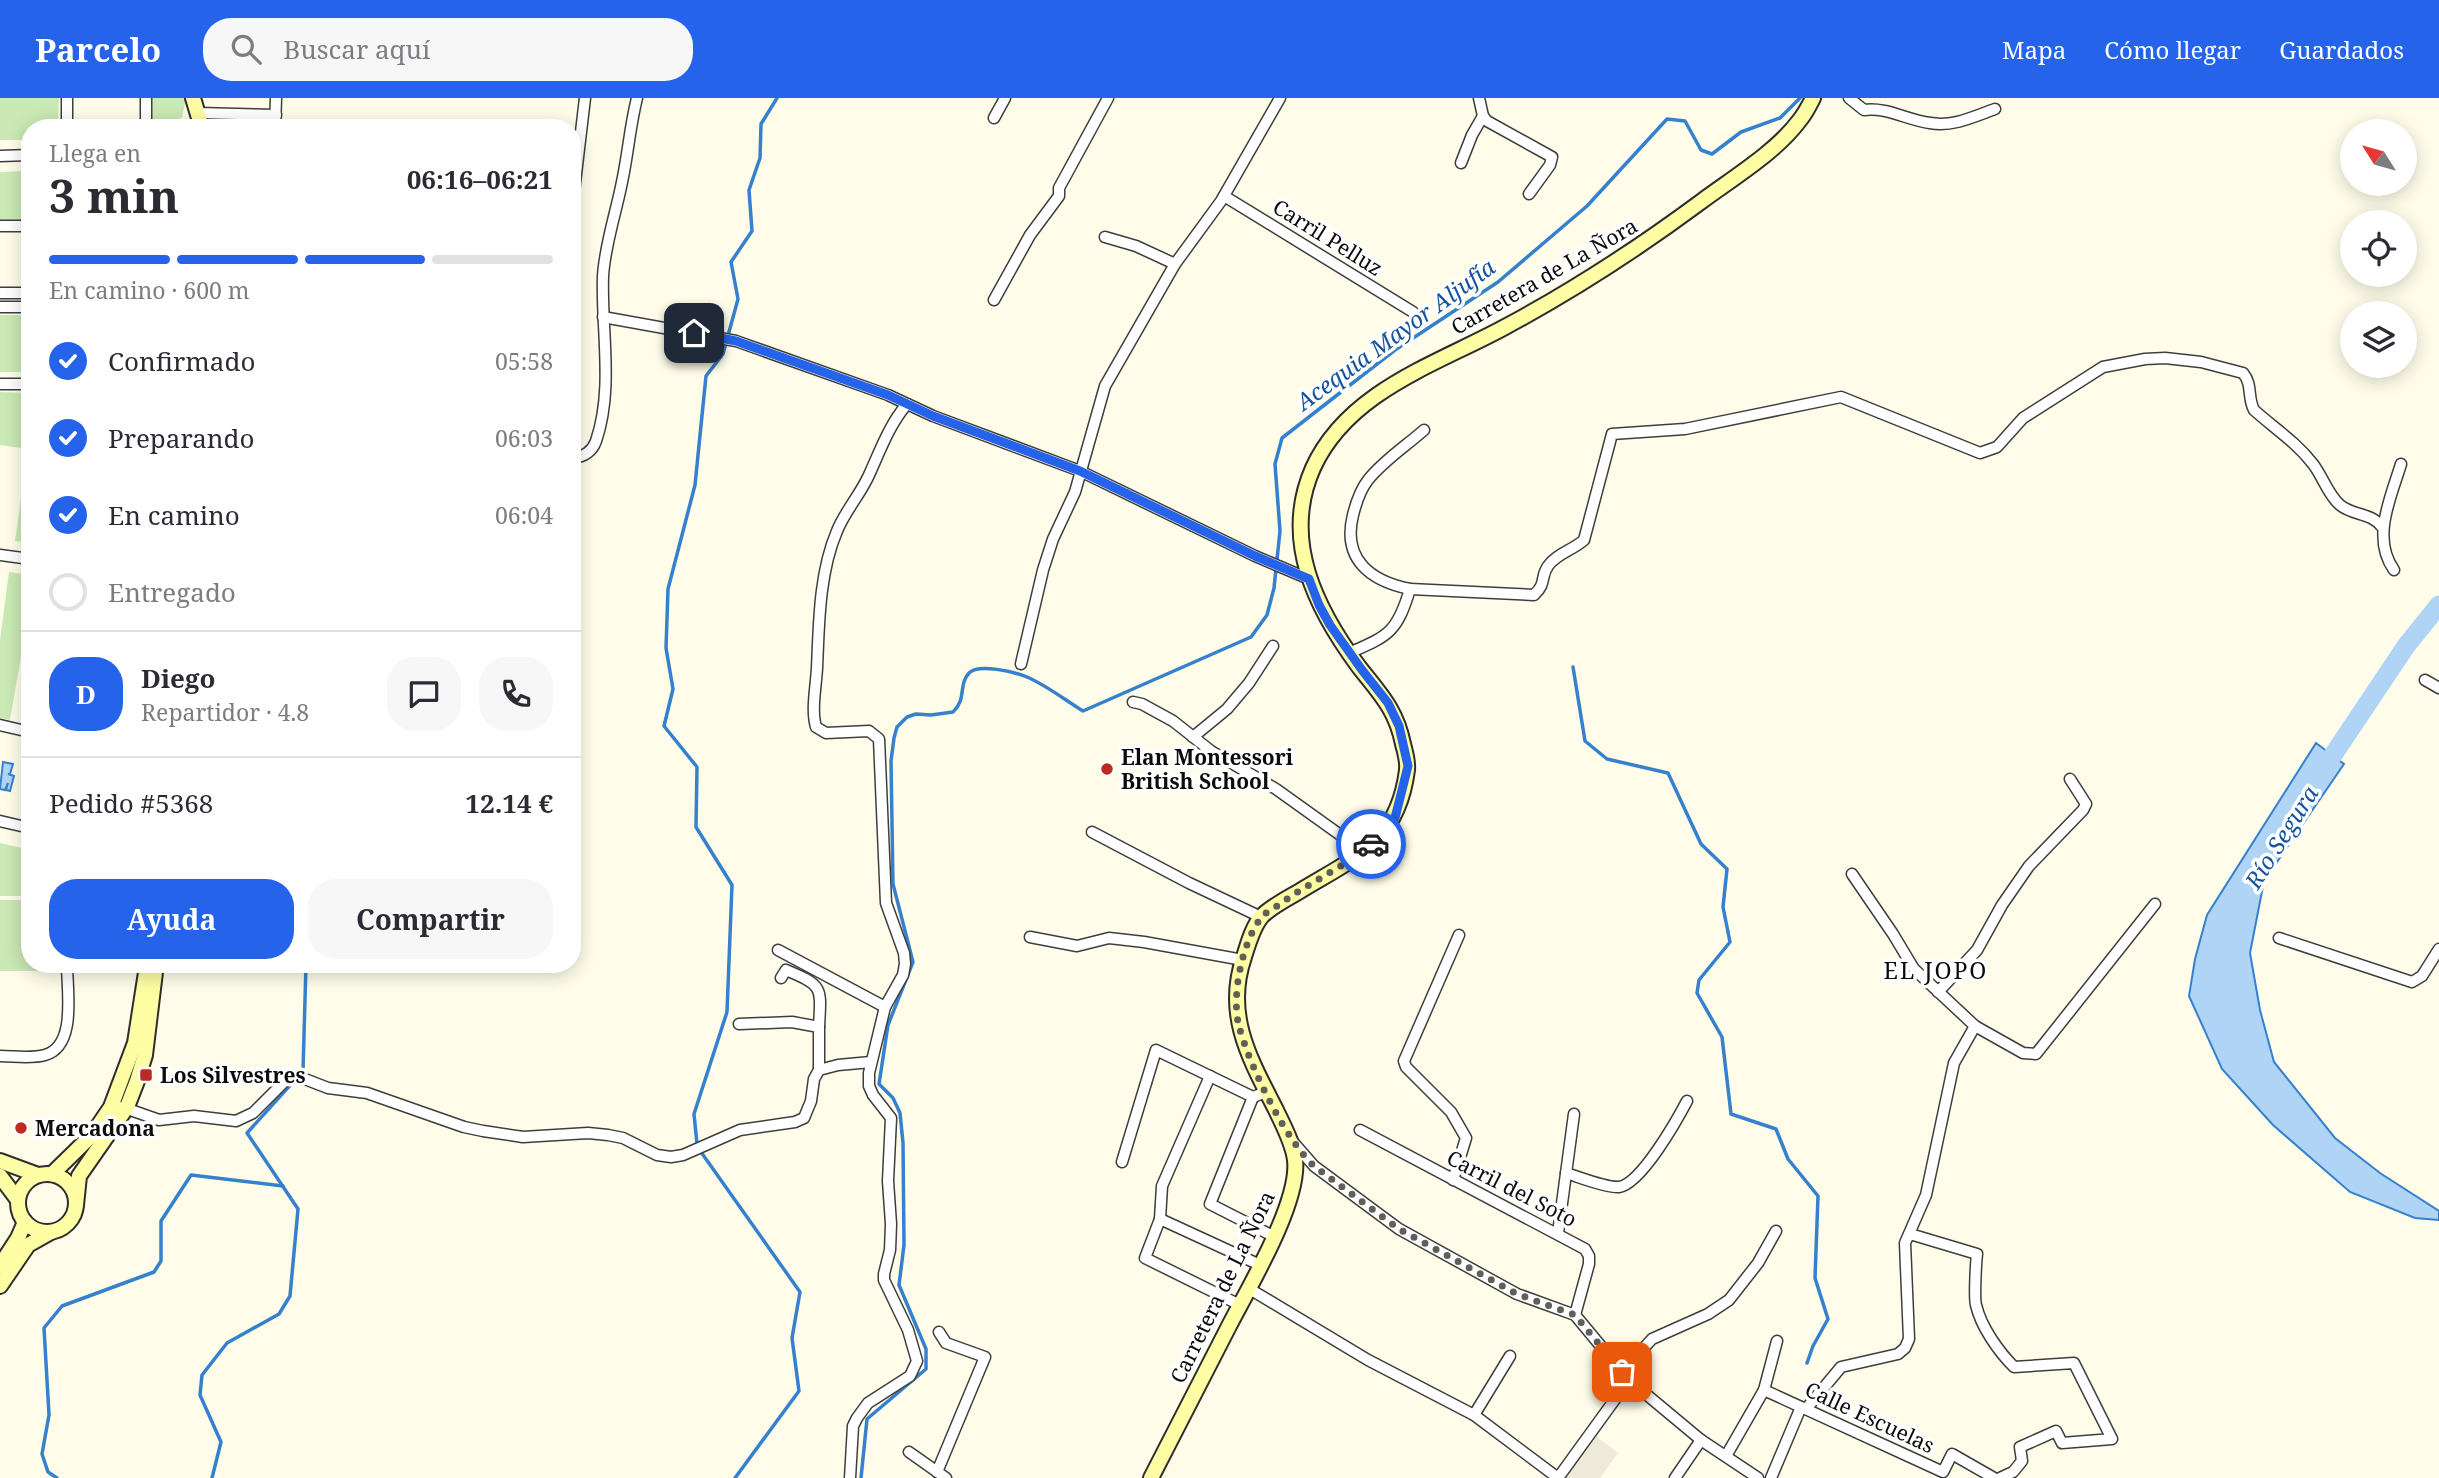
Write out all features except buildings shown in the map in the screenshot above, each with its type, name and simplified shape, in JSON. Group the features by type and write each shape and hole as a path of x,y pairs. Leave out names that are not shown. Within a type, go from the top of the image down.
{"main road":[{"path":"193,98 199,119"},
{"name":"Carretera de La Ñora","path":"1152,1478 1260,1265 1292,1189 1295,1158 1284,1129 1260,1095 1238,1025 1238,979 1243,960 1261,917 1364,852 1395,818 1408,766 1399,726 1388,703 1349,653 1319,605 1309,579 1302,548 1300,518 1305,490 1314,466 1343,424 1364,406 1416,370 1506,327 1644,244 1753,165 1798,123 1813,98"},
{"path":"55,1231 38,1231 24,1222 18,1208 18,1200 24,1185 45,1175 92,1135 111,1107 135,1043 146,973"},
{"path":"0,1286 29,1245 69,1221 76,1205 79,1176 127,1107 145,1055 155,973"},
{"path":"0,1161 67,1182 76,1205"},
{"path":"0,1176 18,1200"},
{"path":"0,1266 19,1238 24,1222"}],"street":[{"path":"66,98 66,119"},
{"path":"146,98 146,119"},
{"path":"276,98 276,119"},
{"path":"581,132 585,98"},
{"path":"581,456 595,444 602,417 605,381 605,261 637,98"},
{"path":"994,118 1005,98"},
{"path":"995,300 1031,235 1059,197 1059,188 1108,98"},
{"path":"1021,664 1043,570 1053,539 1075,492 1105,387 1175,264 1224,196 1280,98"},
{"path":"1479,98 1483,116 1487,121 1552,157 1550,165 1530,194"},
{"path":"1849,98 1864,110 1877,108 1930,123 1956,123 1995,109"},
{"path":"233,119 276,115"},
{"path":"1461,163 1483,116"},
{"path":"0,156 21,155"},
{"name":"Carril Pelluz","path":"1224,196 1413,312"},
{"path":"0,226 21,226"},
{"path":"1105,237 1136,246 1175,264"},
{"path":"0,293 21,293"},
{"path":"0,307 21,307"},
{"path":"603,317 736,341 888,395 1080,471 1255,556 1309,579"},
{"path":"1424,430 1367,481 1356,502 1350,536 1361,566 1388,585 1410,589 1534,595 1542,588 1547,567 1584,540 1612,433 1685,429 1841,397 1980,453 1997,447 2023,418 2103,367 2146,359 2201,362 2243,373 2251,386 2251,405 2254,410 2296,444 2315,467 2338,504 2353,512 2372,517 2382,527"},
{"path":"0,384 21,384"},
{"path":"850,1478 853,1426 857,1418 868,1403 911,1376 917,1361 908,1330 884,1280 890,1250 888,1181 891,1118 869,1086 871,1062 885,1006 903,975 905,964 904,953 886,902 879,739 869,731 826,733 820,731 815,721 820,607 835,534 864,486 891,428 907,404"},
{"path":"2394,570 2389,560 2382,527 2401,464"},
{"path":"0,555 21,558"},
{"path":"1349,653 1384,638 1393,629 1410,589"},
{"path":"1193,737 1227,709 1249,683 1273,646"},
{"path":"2425,680 2439,688"},
{"path":"1133,702 1173,721 1211,751 1310,812 1364,852"},
{"path":"0,725 21,730"},
{"path":"1938,992 1977,950 2002,905 2029,866 2083,810 2086,804 2070,779"},
{"path":"0,821 21,826"},
{"path":"1093,832 1261,917"},
{"path":"1852,874 1894,934 1914,970 1975,1026 2023,1054 2036,1054 2155,904"},
{"path":"1453,1180 1466,1138 1451,1112 1406,1067 1404,1061 1459,935"},
{"path":"1030,937 1077,946 1109,939 1144,942 1243,960"},
{"path":"2279,937 2412,982 2422,976 2439,949"},
{"path":"778,950 885,1006"},
{"path":"111,1107 127,1107 159,1120 194,1116 236,1121 253,1113 289,1077 300,1077 328,1088 380,1097 454,1124 483,1131 523,1137 587,1133 608,1135 623,1138 657,1154 671,1157 683,1155 740,1130 795,1122 804,1118 811,1101 814,1079 820,1070 821,993 813,981 786,970 781,978"},
{"path":"0,1056 45,1055 56,1050 64,1040 67,1026 67,973"},
{"path":"739,1024 792,1022 819,1027"},
{"path":"1771,1478 1803,1408 1841,1367 1898,1354 1906,1348 1909,1339 1905,1243 1926,1195 1954,1063 1975,1026"},
{"path":"1122,1162 1156,1050 1210,1076 1260,1095 1210,1205 1273,1236"},
{"path":"820,1070 838,1065 871,1062"},
{"path":"1210,1076 1162,1186 1160,1219 1145,1258 1240,1305"},
{"path":"1566,1173 1616,1187 1627,1184 1666,1140 1687,1101"},
{"path":"1558,1233 1574,1114"},
{"path":"1284,1129 1314,1166 1399,1229 1517,1294 1575,1315 1626,1376 1701,1440 1758,1478"},
{"name":"Carril del Soto","path":"1360,1130 1579,1244 1589,1256 1575,1315"},
{"path":"1292,1189 1304,1169 1314,1166"},
{"path":"1160,1219 1260,1265"},
{"path":"1248,1288 1368,1360 1474,1415 1558,1478 1652,1339 1708,1314 1729,1300 1758,1263 1776,1231"},
{"path":"1910,1234 1977,1254 1975,1302 1980,1317 2006,1359 2014,1367 2074,1363 2112,1438 2062,1443 2056,1431 2020,1447 2022,1461 2013,1472 2000,1478"},
{"path":"909,1452 942,1475 985,1357 946,1343 939,1332"},
{"path":"1726,1456 1764,1390 1777,1341"},
{"path":"1474,1415 1510,1356"},
{"name":"Calle Escuelas","path":"1764,1390 1941,1475 1952,1454 1994,1478"},
{"path":"1675,1478 1701,1440"}],"green space":[{"path":"0,98 59,98 58,119 21,119 21,140 0,140"},
{"path":"150,98 186,98 182,118 151,119"},
{"path":"21,171 21,222 0,222 0,172"},
{"path":"0,315 21,315 21,372 0,372"},
{"path":"0,392 21,393 21,448 0,445"},
{"path":"21,499 21,541 15,541"},
{"path":"9,572 21,574 21,656 10,720 0,718 0,640"},
{"path":"0,843 21,848 21,896 0,896"},
{"path":"0,900 21,900 21,971 0,971"}],"shaded area":[{"path":"1591,1432 1618,1453 1600,1478 1558,1478"}],"water":[{"path":"2316,743 2344,764 2264,881 2250,953 2260,1010 2274,1062 2335,1138 2380,1173 2439,1211 2439,1220 2415,1218 2350,1192 2273,1125 2222,1069 2189,996 2195,959 2207,915"},
{"path":"3,762 13,764 8,774 14,776 10,791 6,790 8,783 5,790 0,789"}],"waterway":[{"path":"697,1144 694,1114 727,1012 732,885 696,827 697,767 664,726 673,689 666,648 668,589 695,485 706,376 723,354 738,299 731,262 752,231 749,190 760,158 761,124 777,98"},
{"name":"Acequia Mayor Aljufía","path":"861,1478 867,1419 926,1369 926,1349 899,1285 904,1245 900,1113 893,1098 879,1084 888,1025 913,962 893,884 891,761 897,727 907,717 916,714 953,712 960,702 964,682 974,670 997,669 1027,677 1083,711 1251,637 1267,615 1274,588 1280,531 1275,464 1282,438 1395,350 1498,282 1587,206 1667,119 1685,121 1701,150 1712,154 1741,132 1780,118 1800,98"},
{"name":"Río Segura","path":"2319,776 2406,646 2439,605"},
{"path":"1573,667 1585,741 1607,759 1668,773 1701,844 1727,869 1723,907 1730,942 1699,980 1697,993 1722,1037 1731,1114 1776,1129 1788,1159 1818,1196 1815,1278 1828,1319 1807,1363"},
{"path":"212,1478 221,1442 200,1395 202,1375 227,1343 279,1314 290,1296 298,1209 247,1133 303,1071 306,973"},
{"path":"701,1152 800,1292 792,1338 799,1391 735,1478"},
{"path":"57,1478 48,1472 42,1454 49,1415 44,1328 62,1306 154,1272 161,1261 161,1221 191,1175 283,1186"}],"way so far":[{"path":"1371,844 1364,852 1261,917 1243,960 1236,1003 1238,1025 1252,1062 1284,1129 1314,1166 1399,1229 1517,1294 1575,1315 1622,1372"}],"place":[{"name":"Elan Montessori British School","path":"1107,769"},
{"name":"Los Silvestres","path":"146,1075"},
{"name":"Mercadona","path":"21,1128"}],"district":[{"name":"EL JOPO","path":"1936,970"}],"route":[{"path":"694,333 736,341 888,395 933,416 1080,471 1255,556 1309,579 1319,605 1340,642 1388,703 1399,726 1408,766 1395,818 1371,844"}]}
